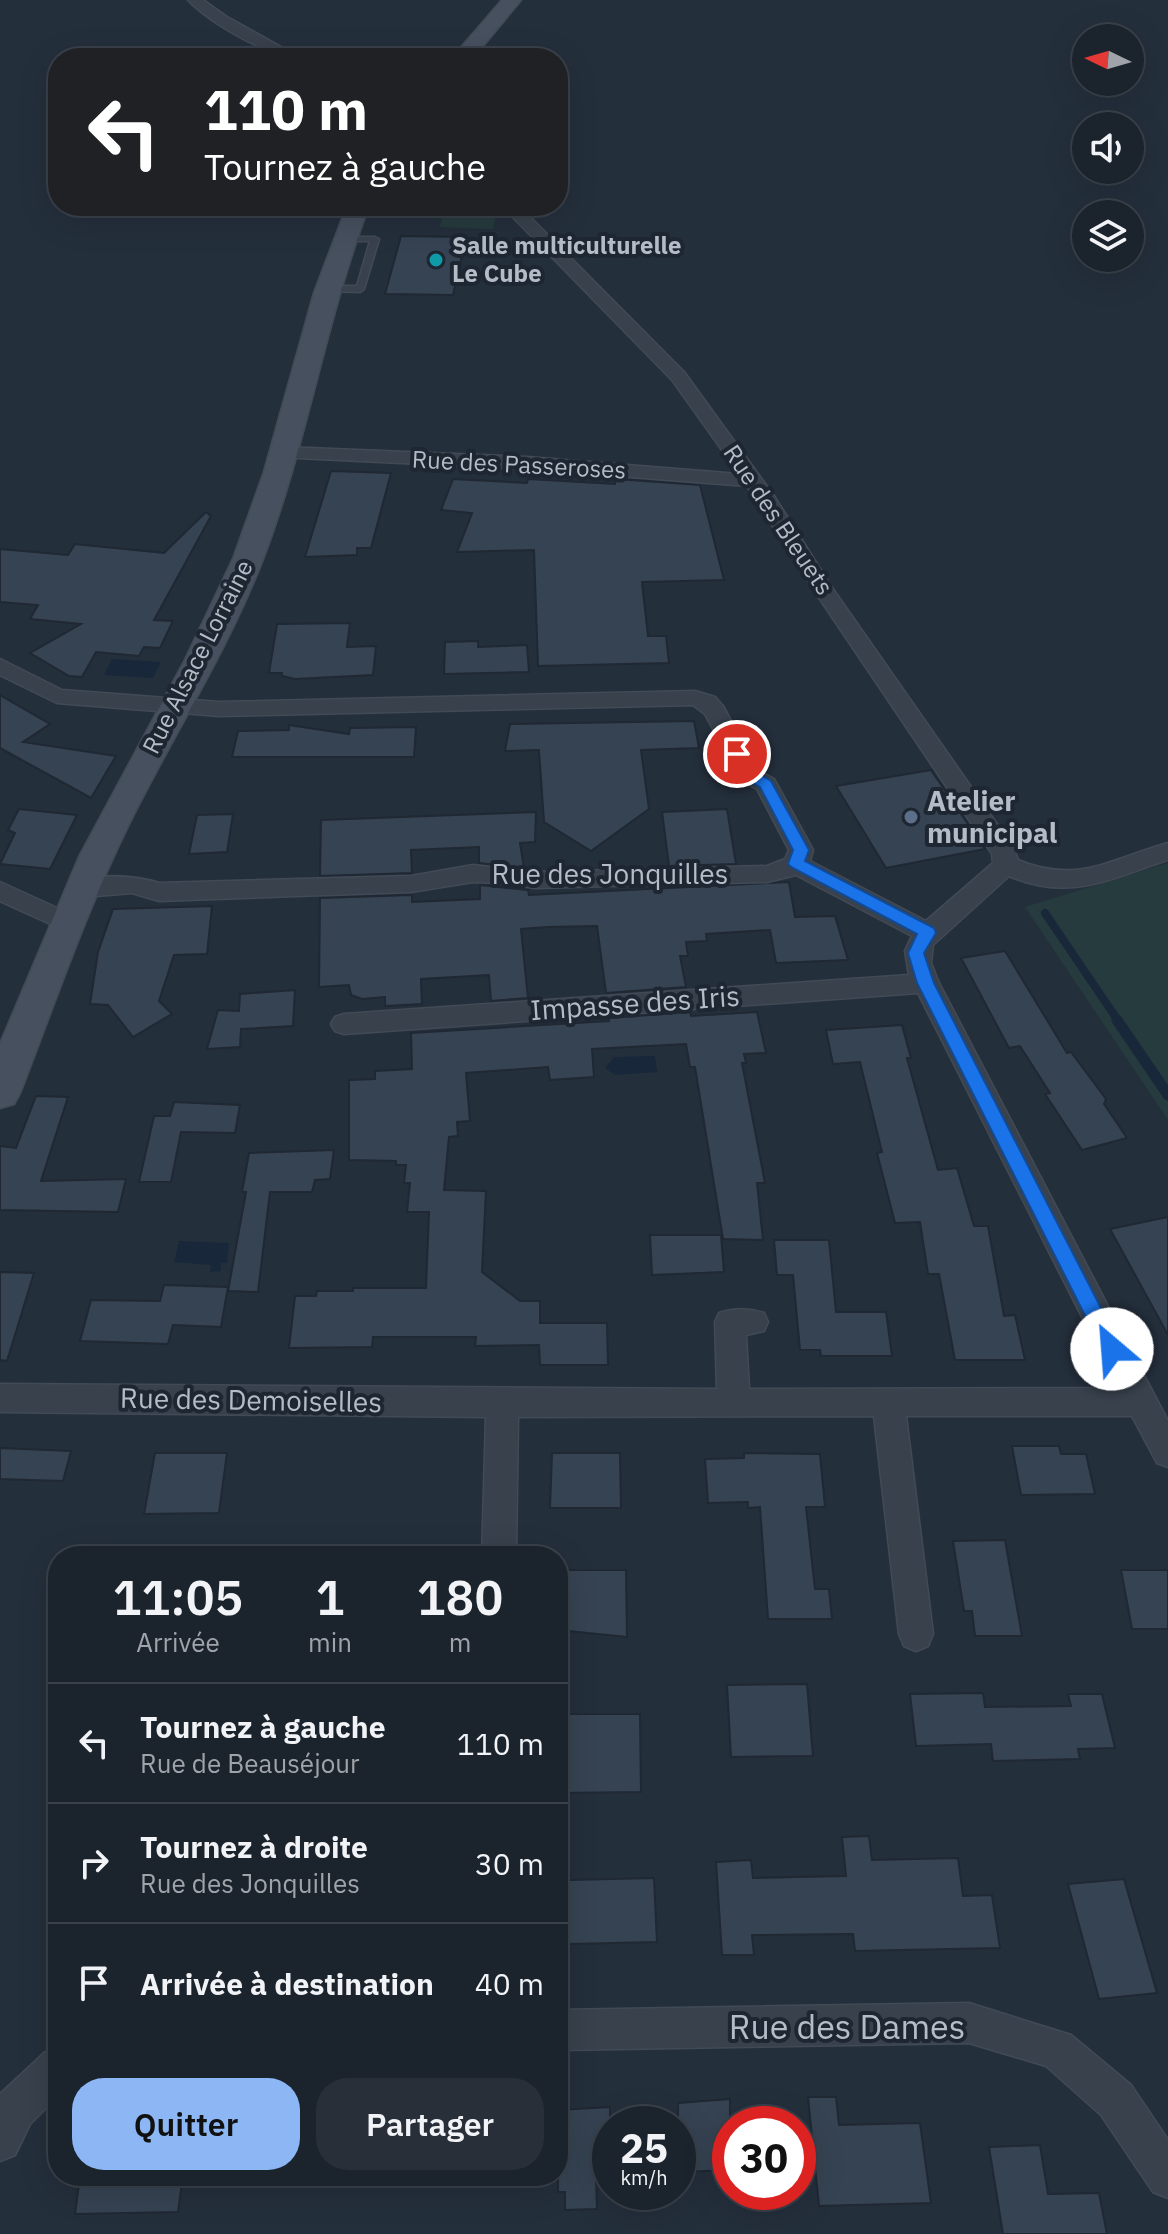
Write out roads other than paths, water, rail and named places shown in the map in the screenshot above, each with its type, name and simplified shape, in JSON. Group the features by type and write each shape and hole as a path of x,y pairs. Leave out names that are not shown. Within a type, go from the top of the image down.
{"street":[{"path":"195,0 222,20 275,48"},
{"path":"471,48 512,0"},
{"name":"Rue Alsace Lorraine","path":"0,1093 68,923 112,824 209,648 237,586 284,453 329,289 354,216"},
{"name":"Rue des Bleuets","path":"520,216 678,376 753,481 1004,853 1006,865"},
{"name":"Rue des Passeroses","path":"284,453 527,463 753,481"},
{"path":"0,666 57,696 219,709 695,698 707,702 715,711 748,775 766,784 801,850 796,864 928,933"},
{"path":"1168,851 1074,881 1039,879 1006,865 928,933 919,942 916,953 926,983 1168,1453"},
{"name":"Rue des Jonquilles","path":"84,888 132,884 159,892 411,884 442,875 506,872 535,880 767,874 796,864"},
{"path":"0,891 68,923"},
{"name":"Impasse des Iris","path":"344,1024 926,983"},
{"path":"734,1403 730,1322 753,1322"},
{"name":"Rue des Demoiselles","path":"0,1398 502,1403 1140,1402"},
{"path":"499,1546 502,1403"},
{"path":"888,1403 916,1634"},
{"name":"Rue des Dames","path":"568,2030 969,2023 1057,2049 1116,2100 1168,2177"},
{"path":"0,2140 15,2109 48,2077"}],"water":[{"path":"112,659 161,662 153,678 104,675"},
{"path":"655,1056 657,1072 615,1075 605,1068 614,1057"},
{"path":"179,1241 229,1243 227,1263 221,1263 221,1271 210,1272 211,1265 174,1262"}],"waterway":[{"path":"1045,913 1119,1022"},
{"path":"1117,1020 1168,1095"}],"place":[{"name":"Salle multiculturelle Le Cube","path":"436,260"},
{"name":"Atelier municipal","path":"911,817"}]}
